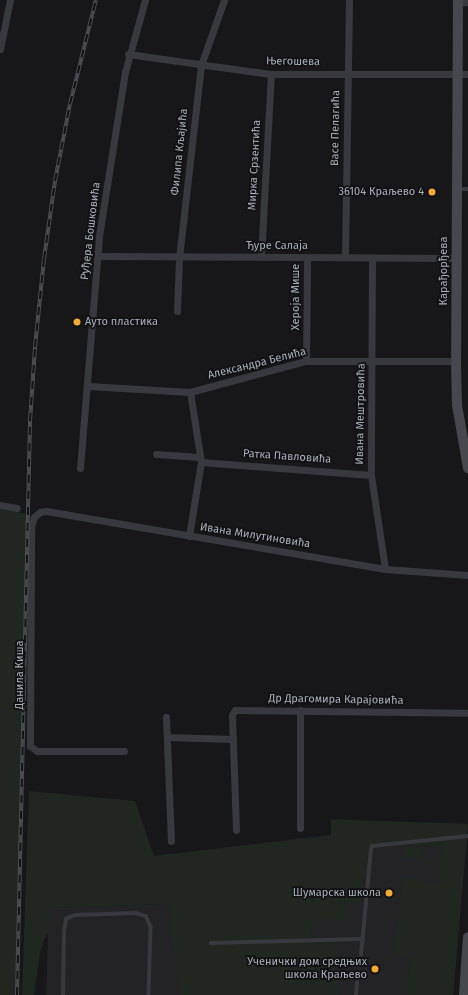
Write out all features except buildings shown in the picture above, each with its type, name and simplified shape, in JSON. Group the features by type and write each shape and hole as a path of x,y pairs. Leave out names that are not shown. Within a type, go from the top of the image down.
{"street":[{"path":"0,49 10,0"},
{"name":"Руђера Бошковића","path":"80,468 88,386 97,256 128,54 145,0"},
{"name":"Филипа Кљајића","path":"177,311 179,258 201,65 224,0"},
{"name":"Васе Пелагића","path":"345,257 349,0"},
{"name":"Карађорђева","path":"461,2 463,74 457,189 456,361 457,405 468,468"},
{"name":"Његошева","path":"128,54 271,74 463,74"},
{"name":"Мирка Срзентића","path":"261,257 271,74"},
{"name":"Ђуре Салаја","path":"97,256 179,258 456,258"},
{"name":"Хероја Мише","path":"306,361 307,258"},
{"name":"Ивана Мештровића","path":"372,258 371,475 385,569"},
{"name":"Александра Белића","path":"88,386 190,392 306,361 456,361"},
{"path":"189,536 201,460 190,392"},
{"name":"Ратка Павловића","path":"156,454 201,460 371,475"},
{"path":"0,505 17,508"},
{"name":"Ивана Милутиновића","path":"40,512 46,511 385,569 468,575"},
{"name":"Данила Киша","path":"40,512 34,517 32,527 30,746 37,751 124,751"},
{"name":"Др Драгомира Карајовића","path":"236,830 232,715 234,710 468,712"},
{"path":"300,710 300,828"},
{"path":"166,717 171,841"},
{"path":"167,737 233,739"},
{"path":"464,995 468,936"}],"lane":[{"path":"457,189 468,189"},
{"path":"361,955 372,846 468,836"},
{"path":"63,995 64,932 66,919 75,915 136,913 146,916 151,927 149,995"},
{"path":"211,943 363,939"},
{"path":"356,995 357,983"}],"shaded area":[{"path":"0,509 28,514 17,995 0,995"},
{"name":"Шумарска школа","path":"29,791 135,801 154,856 331,836 331,819 468,824 453,995 406,995 410,956 395,954 402,878 425,880 425,884 439,885 442,845 423,844 422,859 403,857 404,842 372,846 368,883 364,877 362,904 346,902 345,921 313,918 310,940 336,940 338,995 179,995 169,904 50,908 49,931 44,940 40,953 34,995 22,995"},
{"name":"Шумарска школа","path":"429,823 468,824 453,995 46,995 49,908 169,904 162,855"}],"railway":[{"path":"17,995 30,421 35,347 44,259 55,181 70,104 96,0"}],"place":[{"name":"36104 Краљево 4","path":"432,192"},
{"name":"Ауто пластика","path":"77,322"},
{"name":"Шумарска школа","path":"389,893"},
{"name":"Ученички дом средњих школа Краљево","path":"375,969"}]}
